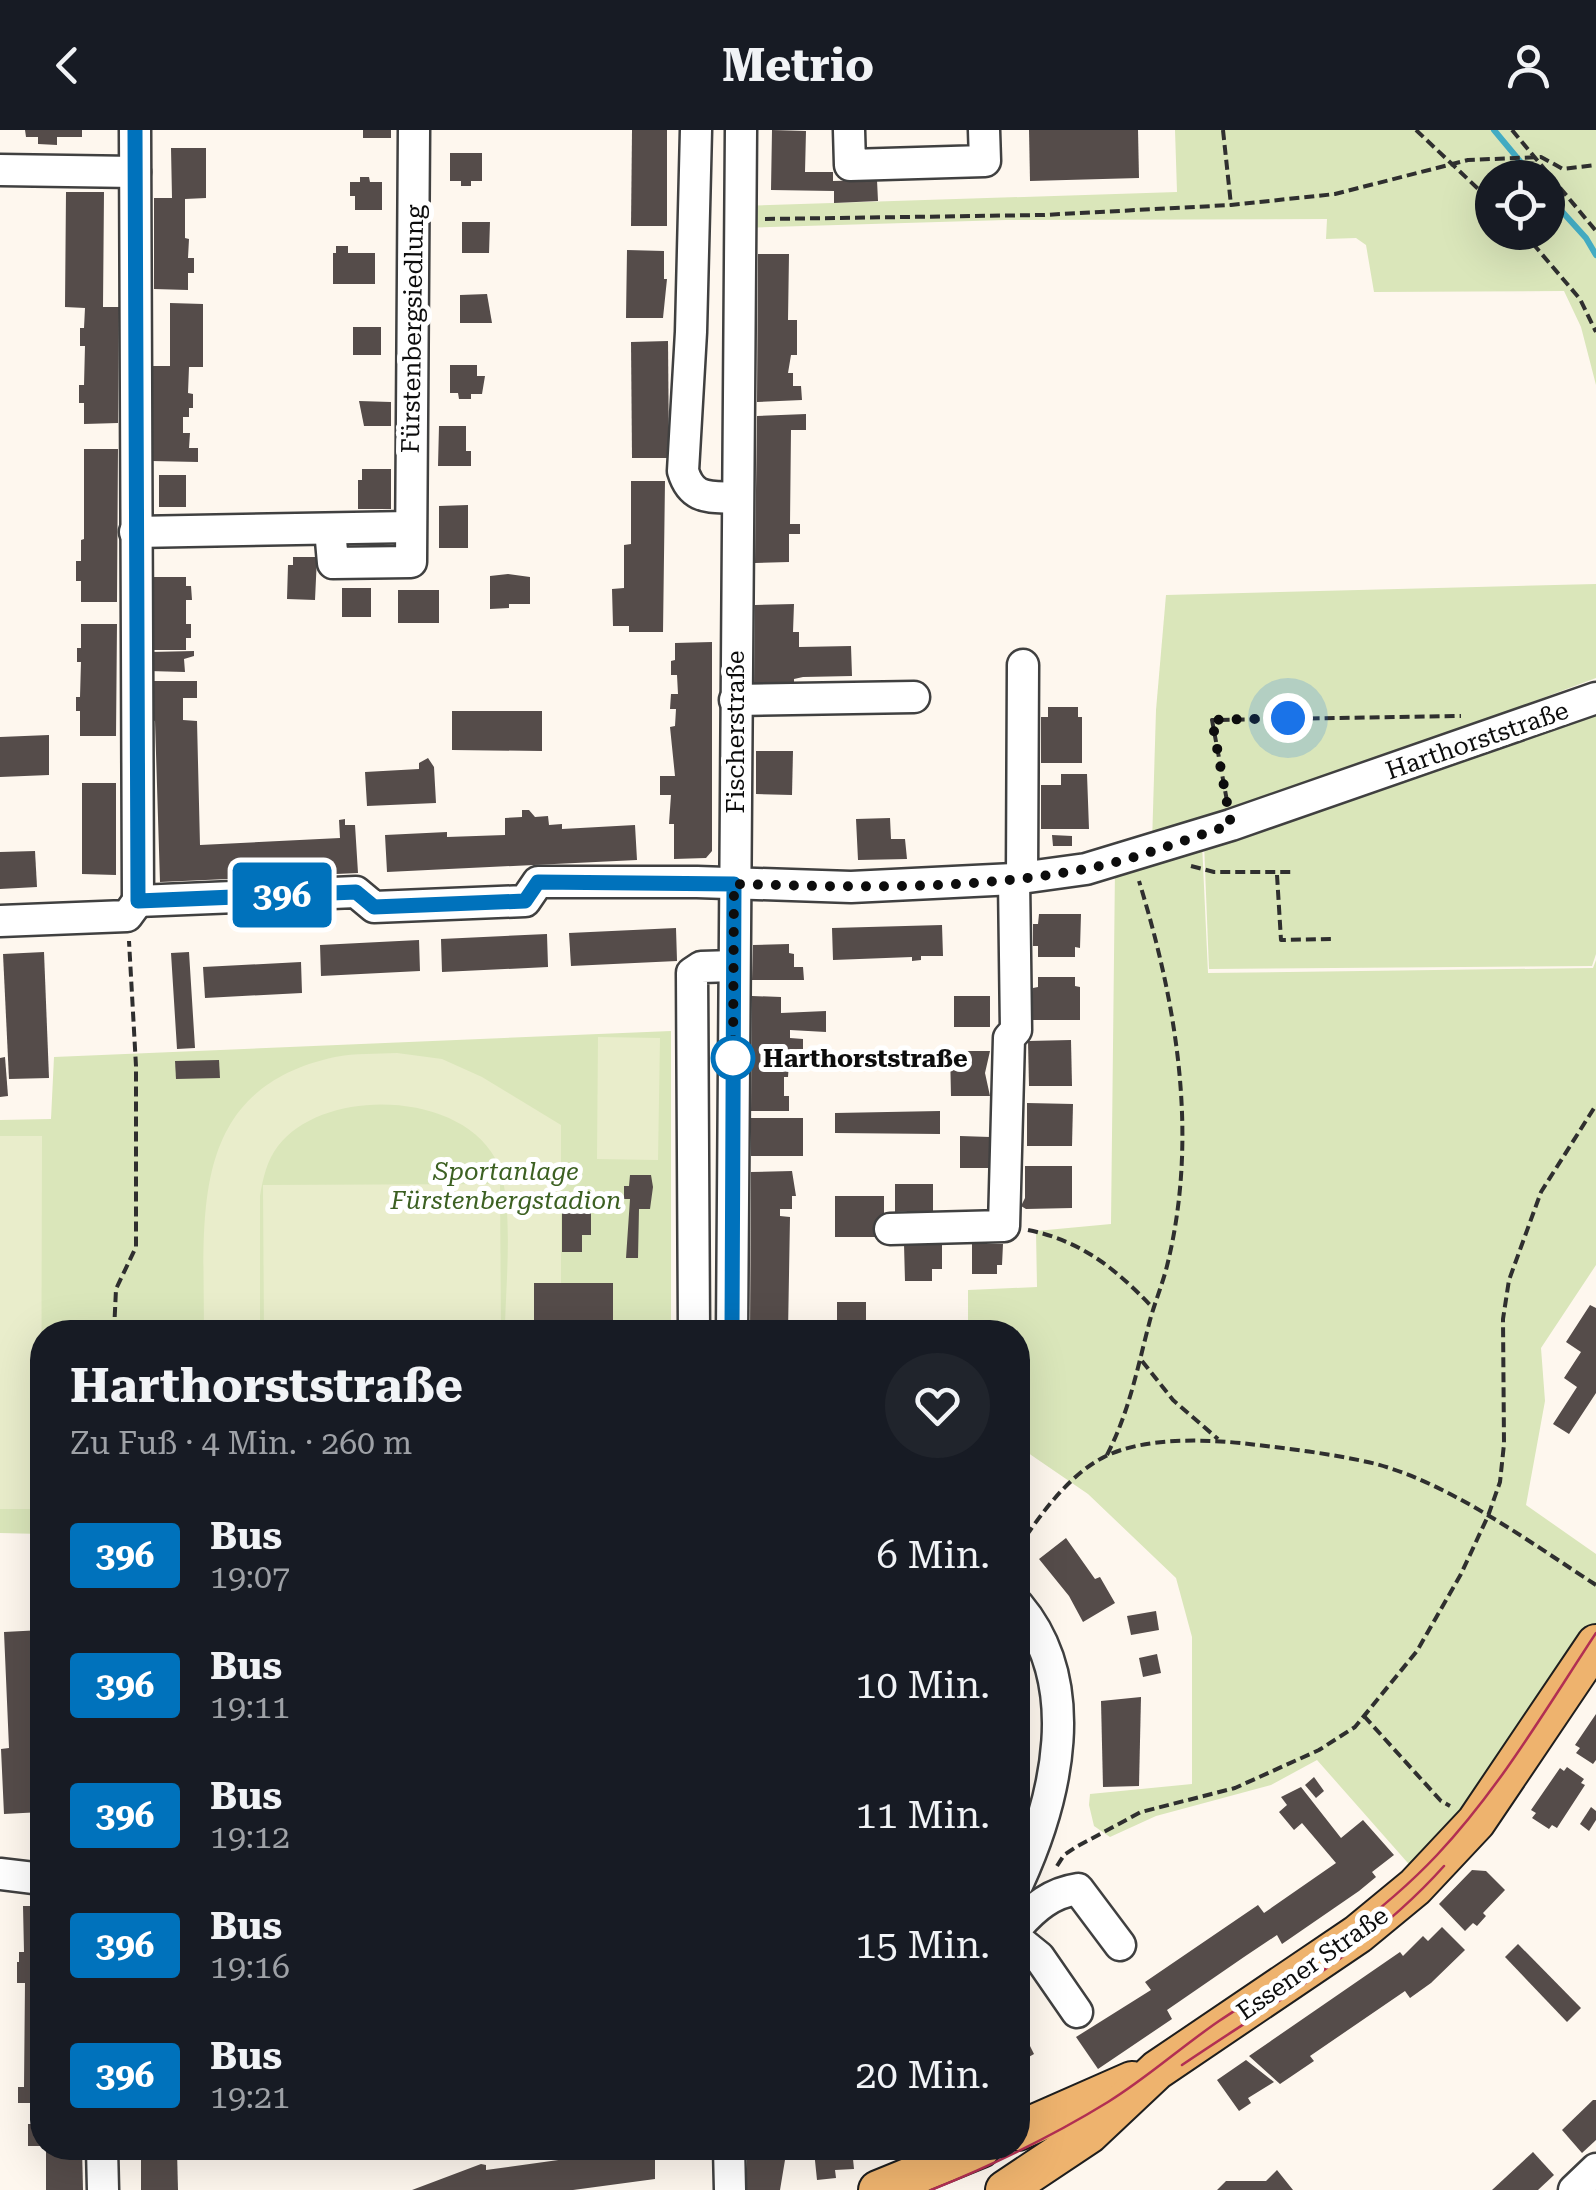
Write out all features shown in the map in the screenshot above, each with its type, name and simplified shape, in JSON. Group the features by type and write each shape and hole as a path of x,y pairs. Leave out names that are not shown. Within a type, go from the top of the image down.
{"main road":[{"name":"Essener Straße","path":"1005,2190 1089,2134 1157,2070 1388,1912 1466,1833 1596,1644"},
{"name":"Essener Straße","path":"1030,2126 1157,2070"},
{"path":"878,2190 944,2160"}],"street":[{"path":"132,909 135,130"},
{"name":"Fürstenbergsiedlung","path":"136,532 330,529 333,563 410,562 414,130"},
{"path":"696,130 683,471 688,486 701,496 737,498"},
{"name":"Fischerstraße","path":"732,1320 740,130"},
{"path":"849,130 850,165 984,161 984,130"},
{"path":"0,170 135,172"},
{"path":"694,240 740,228"},
{"path":"691,332 739,331"},
{"path":"890,1229 1004,1226 1008,1038 1016,1030 1024,665"},
{"path":"735,700 914,697"},
{"name":"Harthorststraße","path":"0,921 356,892 374,907 525,901 538,882 851,887 1018,878 1086,869 1231,825 1596,698"},
{"path":"694,1320 692,973 701,967 734,966"},
{"path":"1030,1622 1052,1664 1059,1724 1048,1800 1030,1876"},
{"path":"0,1874 30,1879"},
{"path":"1030,1902 1078,1889 1120,1946"},
{"path":"1030,1950 1076,2012"},
{"path":"102,2160 103,2190"},
{"path":"730,2160 730,2190"},
{"path":"1574,2190 1596,2169"}],"path":[{"path":"1223,130 1231,205"},
{"path":"1416,130 1475,187"},
{"path":"1512,130 1596,231"},
{"path":"740,228 1231,205 1335,194 1468,160 1541,157 1564,170 1596,165"},
{"path":"1538,250 1580,299 1596,332"},
{"path":"1231,825 1212,720 1440,714 1470,717 1503,731"},
{"path":"1030,1529 1041,1512 1106,1456 1128,1408 1168,1264 1179,1190 1179,1068 1145,853 1214,872 1296,872"},
{"path":"1277,872 1281,940 1331,939"},
{"path":"115,1320 116,1289 136,1247 132,909"},
{"path":"1030,1896 1064,1855 1141,1812 1235,1788 1319,1750 1356,1726 1417,1651 1462,1574 1500,1482 1504,1444 1503,1319 1509,1280 1541,1192 1596,1104"},
{"path":"1004,1226 1048,1234 1088,1251 1124,1277 1154,1308"},
{"path":"1142,1361 1173,1400 1221,1441"},
{"path":"1106,1456 1160,1444 1221,1441 1379,1465 1488,1516 1596,1584"},
{"path":"1364,1716 1466,1833"}],"green space":[{"path":"1175,130 1596,130 1596,385 1581,327 1564,291 1374,292 1366,245 1356,238 1326,239 1327,219 1006,220 740,228 741,206 1177,192"},
{"path":"1596,584 1596,678 1152,844 1156,710 1166,595"},
{"path":"1596,706 1596,954 1592,966 1209,969 1204,843"},
{"path":"1202,843 1208,973 1593,968 1596,960 1596,1265 1541,1348 1545,1401 1526,1505 1596,1554 1596,1643 1422,1879 1317,1760 1271,1785 1156,1816 1110,1837 1094,1826 1090,1794 1192,1784 1192,1637 1176,1578 1088,1494 1030,1454 1030,1320 968,1320 968,1290 1037,1287 1036,1231 1111,1224 1115,868"},
{"name":"Sportanlage Fürstenbergstadion","path":"671,1031 671,1320 30,1320 30,1534 0,1533 0,1120 51,1119 54,1057"},
{"path":"598,1037 660,1038 658,1160 597,1159"},
{"path":"397,1053 442,1059 482,1077 561,1125 561,1320 505,1320 507,1218 495,1158 477,1136 452,1120 422,1109 390,1105 357,1106 326,1114 299,1127 278,1146 266,1170 260,1196 260,1320 204,1320 207,1201 214,1162 229,1127 253,1097 287,1073 335,1057"},
{"path":"0,1136 42,1136 42,1320 30,1320 30,1509 0,1509"},
{"path":"500,1184 501,1320 264,1320 263,1185"}],"building":[{"path":"25,130 82,130 82,137 57,137 57,145 38,144 38,137 26,137"},
{"path":"363,130 391,130 391,138 363,138"},
{"path":"632,130 667,130 667,226 631,226"},
{"path":"772,130 806,131 805,172 833,172 833,181 877,180 878,201 834,203 834,191 771,190"},
{"path":"1029,130 1138,130 1139,178 1030,181"},
{"path":"171,148 206,148 206,198 185,199 188,258 194,258 194,273 188,273 188,290 154,289 154,198 172,198"},
{"path":"450,153 482,153 482,181 461,186 461,181 450,181"},
{"path":"360,177 382,182 382,210 355,210 350,182 360,182"},
{"path":"66,192 104,192 103,307 119,307 118,423 84,424 84,403 79,403 79,385 84,385 85,346 80,346 80,328 84,328 85,308 65,307"},
{"path":"462,222 490,222 489,253 462,253"},
{"path":"336,246 348,246 348,253 375,253 375,284 333,284"},
{"path":"627,250 664,251 667,279 663,318 626,318"},
{"path":"758,254 789,254 788,320 797,320 797,355 791,355 788,373 793,373 793,386 801,386 802,400 757,402"},
{"path":"487,294 492,323 460,323 460,295"},
{"path":"170,303 203,304 203,367 189,367 188,393 193,394 193,408 189,408 189,417 183,417 183,433 190,433 189,448 198,448 198,462 152,461 152,366 170,366"},
{"path":"353,327 381,327 381,355 353,355"},
{"path":"668,341 669,458 632,458 631,342"},
{"path":"450,365 477,365 477,376 485,376 482,394 459,399 458,393 450,393"},
{"path":"359,401 391,402 391,426 364,426"},
{"path":"806,414 806,430 791,430 790,524 800,524 800,534 789,534 789,562 755,563 757,416"},
{"path":"439,426 466,426 466,451 471,451 471,466 438,466"},
{"path":"84,449 118,449 117,602 81,602 81,581 76,581 76,561 81,561 84,539"},
{"path":"362,469 391,469 391,509 358,509"},
{"path":"159,475 186,475 186,507 159,507"},
{"path":"631,481 665,481 663,632 629,632 629,626 613,626 612,589 624,588 624,545 631,544"},
{"path":"468,505 468,548 439,548 439,506"},
{"path":"293,557 317,557 315,600 287,599 288,565 293,565"},
{"path":"490,576 530,577 530,604 490,609"},
{"path":"151,577 186,577 186,586 191,586 192,600 186,600 186,624 191,624 191,638 186,638 186,650 151,650"},
{"path":"342,588 371,588 371,617 342,617"},
{"path":"398,590 439,590 439,623 398,623"},
{"path":"794,604 793,632 799,632 799,647 851,646 852,676 803,677 794,679 794,685 754,689 755,605"},
{"path":"81,624 117,624 116,736 80,736 76,697 80,697 81,662 77,662 77,648 81,648"},
{"path":"712,642 712,851 706,858 674,859 674,824 669,824 671,795 660,795 660,776 675,776 670,727 675,726 676,709 670,709 671,694 678,694 671,661 675,660 675,643"},
{"path":"194,651 194,656 184,659 185,672 149,671 150,652"},
{"path":"151,681 197,681 197,698 183,698 183,720 197,721 200,845 340,838 339,820 345,819 345,825 355,825 358,873 160,882"},
{"path":"1048,707 1078,707 1078,717 1082,717 1082,763 1041,763 1041,717 1048,717"},
{"path":"452,711 542,711 542,751 452,750"},
{"path":"49,735 49,775 0,777 0,737"},
{"path":"756,751 793,751 792,795 756,794"},
{"path":"428,758 434,767 436,803 367,806 365,772 419,769 419,763"},
{"path":"1061,774 1087,774 1089,829 1041,829 1041,785 1061,785"},
{"path":"82,783 116,783 116,875 82,874"},
{"path":"522,810 529,810 535,817 548,816 549,825 562,824 562,829 635,825 637,860 387,872 385,835 505,835 505,818 522,817"},
{"path":"890,818 891,839 905,839 907,859 858,860 856,819"},
{"path":"1052,835 1072,836 1072,846 1053,846"},
{"path":"35,851 37,887 0,889 0,852"},
{"path":"1039,914 1081,914 1080,948 1075,947 1075,957 1038,957 1038,946 1033,946 1033,924 1038,924"},
{"path":"942,925 943,956 921,956 921,960 912,961 912,957 833,960 832,928"},
{"path":"676,928 677,961 571,966 569,933"},
{"path":"547,934 548,967 442,972 441,939"},
{"path":"419,940 420,971 321,976 320,945"},
{"path":"789,944 794,967 803,967 804,980 752,980 753,945"},
{"path":"44,952 49,1078 9,1079 3,954"},
{"path":"189,952 195,1048 177,1049 171,953"},
{"path":"301,962 302,993 205,998 203,967"},
{"path":"1038,977 1075,977 1075,986 1080,987 1080,1020 1033,1020 1033,988 1038,987"},
{"path":"752,996 781,997 781,1013 826,1011 826,1032 790,1030 790,1038 803,1039 803,1049 790,1049 788,1077 784,1077 789,1111 751,1111"},
{"path":"954,996 990,996 990,1027 954,1027"},
{"path":"1071,1040 1072,1086 1029,1086 1028,1041"},
{"path":"950,1051 990,1051 985,1073 990,1096 951,1096"},
{"path":"5,1057 8,1096 0,1097 0,1058"},
{"path":"219,1060 220,1078 176,1079 175,1061"},
{"path":"1027,1103 1073,1104 1072,1146 1027,1146"},
{"path":"940,1111 940,1134 835,1133 835,1113"},
{"path":"751,1118 803,1118 803,1156 751,1156"},
{"path":"960,1136 990,1137 989,1168 960,1168"},
{"path":"1025,1166 1072,1166 1072,1208 1021,1206 1025,1198"},
{"path":"792,1171 796,1196 792,1196 792,1209 780,1209 780,1216 790,1217 788,1320 750,1320 751,1172"},
{"path":"630,1175 651,1175 653,1187 650,1209 639,1209 638,1258 626,1258 630,1199 624,1199 624,1186 629,1186"},
{"path":"895,1184 933,1184 933,1212 918,1211 918,1216 910,1216 910,1211 895,1212"},
{"path":"835,1196 884,1196 884,1237 835,1237"},
{"path":"562,1202 591,1202 591,1235 582,1235 582,1252 562,1252"},
{"path":"904,1244 942,1244 942,1269 932,1269 932,1281 905,1281"},
{"path":"972,1244 1003,1244 1002,1265 997,1265 997,1274 972,1274"},
{"path":"534,1283 613,1283 613,1320 534,1320"},
{"path":"837,1302 866,1302 866,1320 837,1320"},
{"path":"1590,1305 1596,1308 1596,1393 1569,1434 1553,1424 1577,1387 1564,1378 1581,1352 1566,1342"},
{"path":"1066,1538 1095,1579 1100,1577 1115,1603 1083,1622 1069,1596 1039,1559"},
{"path":"1156,1611 1159,1630 1131,1635 1127,1616"},
{"path":"30,1631 30,1813 4,1814 1,1749 9,1748 4,1632"},
{"path":"1157,1654 1161,1673 1143,1677 1139,1658"},
{"path":"1141,1697 1139,1786 1103,1787 1101,1701"},
{"path":"1596,1714 1593,1764 1576,1753 1580,1748 1575,1745"},
{"path":"1567,1767 1584,1779 1581,1783 1585,1785 1557,1828 1552,1825 1549,1829 1532,1818 1536,1813 1531,1810 1560,1768 1564,1771"},
{"path":"1314,1777 1324,1791 1316,1798 1305,1785"},
{"path":"1301,1787 1341,1838 1363,1820 1394,1855 1372,1872 1376,1877 1359,1891 1282,1944 1277,1935 1244,1957 1167,2010 1172,2019 1098,2069 1076,2037 1151,1990 1145,1982 1258,1905 1264,1913 1336,1863 1302,1823 1294,1830 1279,1812 1287,1805 1281,1797"},
{"path":"1591,1807 1596,1811 1596,1820 1589,1831 1580,1824"},
{"path":"1472,1870 1486,1871 1505,1890 1483,1913 1486,1916 1477,1926 1473,1923 1465,1931 1439,1904"},
{"path":"23,1906 30,1906 30,2103 18,2103 18,2087 24,2087 25,1983 17,1983 17,1962 19,1952 24,1952"},
{"path":"1442,1927 1465,1950 1410,1998 1405,1991 1310,2056 1314,2061 1280,2084 1249,2056 1400,1952 1403,1956 1423,1936 1428,1941"},
{"path":"1518,1944 1581,2008 1567,2022 1505,1957"},
{"path":"1246,2060 1274,2082 1248,2098 1251,2103 1239,2111 1217,2080"},
{"path":"1593,2100 1596,2140 1582,2153 1562,2130"},
{"path":"1533,2152 1554,2175 1538,2190 1492,2190"},
{"path":"46,2160 82,2160 83,2190 46,2190"},
{"path":"141,2160 177,2160 178,2190 141,2190"},
{"path":"558,2160 655,2160 655,2179 573,2190 412,2190 481,2164 486,2165 486,2170"},
{"path":"747,2160 785,2160 780,2190 747,2190"},
{"path":"815,2160 853,2160 854,2169 835,2170 836,2178 817,2180"},
{"path":"1277,2170 1293,2190 1217,2190 1226,2181 1266,2181"}],"waterway":[{"path":"1494,130 1519,160"},
{"path":"1565,215 1596,255"}],"tram line":[{"path":"1030,2145 1136,2083 1333,1944 1413,1879 1481,1803 1596,1633"},
{"path":"1182,2065 1353,1949 1444,1866"},
{"path":"931,2190 1000,2160"}],"bus line":[{"name":"396","path":"135,130 138,901 356,892 374,907 525,901 538,882 734,884 732,1320"}],"place":[{"name":"Harthorststraße","path":"733,1058"}],"route":[{"path":"733,1058 734,884 851,887 1014,879 1086,869 1132,857 1231,825 1212,720 1288,718"}]}
